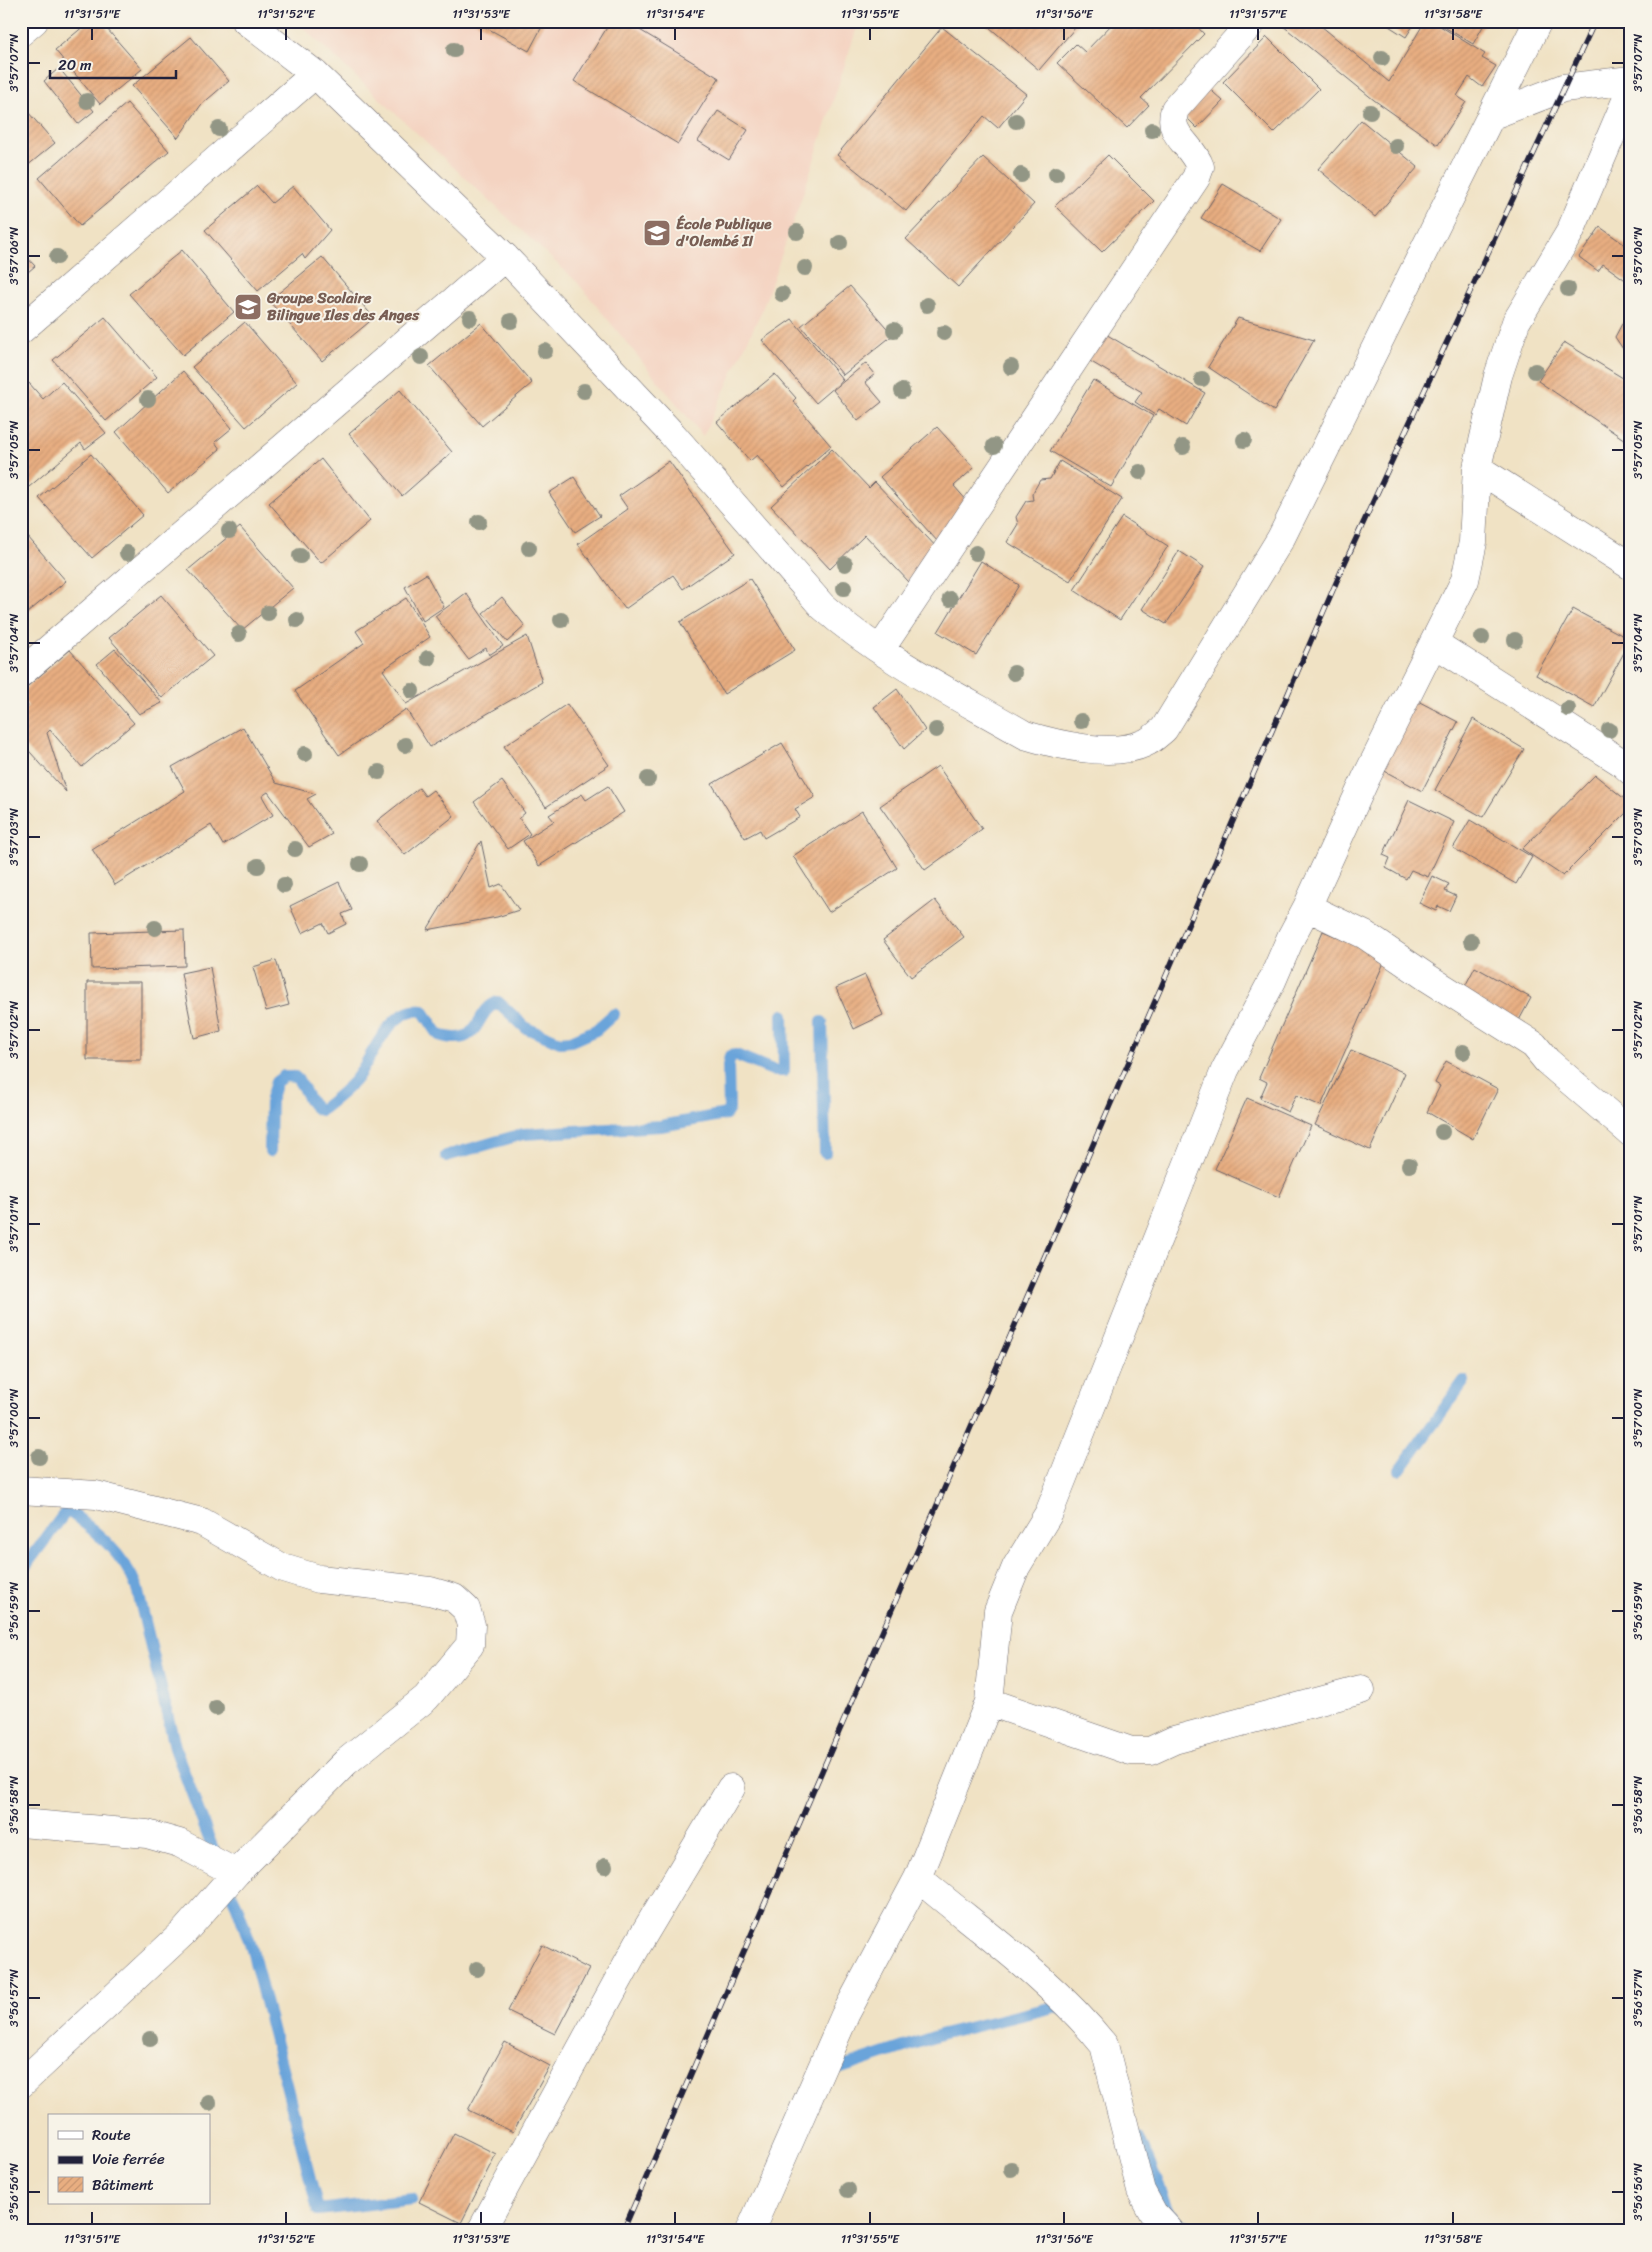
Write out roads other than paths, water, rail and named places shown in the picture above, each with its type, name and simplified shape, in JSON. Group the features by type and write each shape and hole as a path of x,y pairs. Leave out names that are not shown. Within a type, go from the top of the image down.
{"street":[{"path":"21,32 34,21"},
{"path":"246,21 315,74 505,257 672,434 822,606 880,650 1025,735 1048,742 1117,751 1146,743 1164,729 1281,538 1493,115 1538,21"},
{"path":"880,650 1196,178 1200,167 1197,157 1173,128 1172,119 1175,109 1253,21"},
{"path":"21,330 315,74"},
{"path":"1493,115 1563,88 1631,80"},
{"path":"750,2231 846,2015 918,1878 989,1702 998,1611 1016,1567 1049,1513 1225,1070 1272,981 1290,937 1307,907 1366,778 1465,580 1472,542 1477,468 1498,376 1516,322 1570,232 1631,89"},
{"path":"21,673 505,257"},
{"path":"1477,468 1631,566"},
{"path":"1434,643 1529,702 1621,762 1631,771"},
{"path":"1307,907 1365,935 1428,978 1534,1045 1547,1062 1631,1133"},
{"path":"21,1490 96,1495 202,1522 284,1568 319,1578 430,1591 454,1598 466,1609 471,1624 470,1645 426,1698 346,1762 236,1873 183,1933 21,2084"},
{"path":"989,1702 1131,1751 1150,1751 1174,1740 1360,1690"},
{"path":"481,2231 638,1944 731,1788"},
{"path":"21,1823 147,1834 179,1843 236,1873"},
{"path":"918,1878 1049,1987 1104,2045 1142,2191 1158,2225"}],"waterway":[{"path":"270,1151 271,1098 276,1082 284,1076 295,1077 302,1085 313,1105 321,1110 356,1079 383,1035 392,1024 401,1016 411,1011 423,1011 439,1035 453,1038 463,1037 470,1033 484,1013 498,1002 526,1028 560,1042 571,1041 596,1030 614,1014"},
{"path":"446,1156 523,1134 661,1126 726,1114 729,1109 728,1066 730,1056 736,1055 775,1071 784,1071 783,1015"},
{"path":"822,1022 825,1153"},
{"path":"1400,1470 1464,1381"},
{"path":"21,1572 67,1510 108,1544 125,1564 137,1588 176,1751 217,1860"},
{"path":"226,1883 237,1906 251,1946 318,2210 412,2199"},
{"path":"820,2075 943,2034 1058,2006 1066,2010"},
{"path":"1139,2138 1176,2224 1199,2231"}],"railway":[{"path":"623,2231 1342,569 1595,21"}],"place":[{"name":"École Publique d'Olembé II","path":"657,233"},
{"name":"Groupe Scolaire Bilingue Iles des Anges","path":"248,307"}]}
